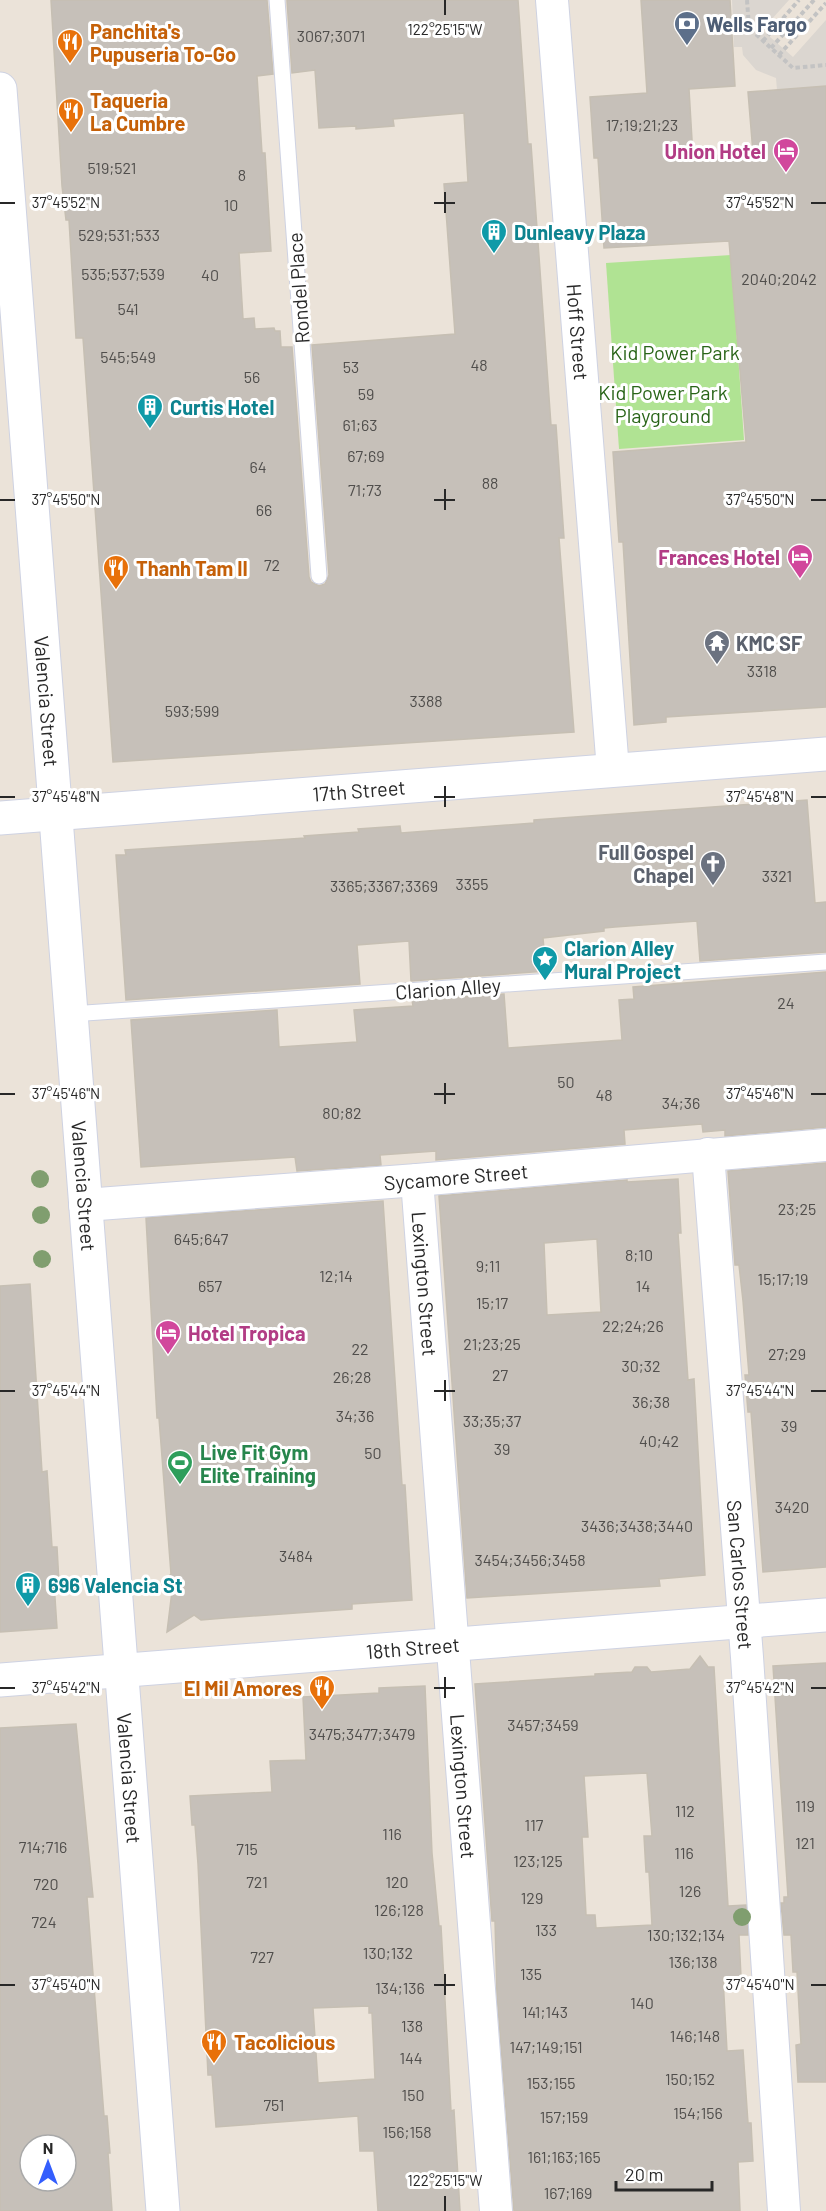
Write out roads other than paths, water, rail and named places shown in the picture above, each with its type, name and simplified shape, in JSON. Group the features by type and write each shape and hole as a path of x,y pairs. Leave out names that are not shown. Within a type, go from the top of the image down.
{"street":[{"name":"Hoff Street","path":"552,0 613,770"},
{"name":"Valencia Street","path":"0,89 163,2211"},
{"name":"17th Street","path":"0,818 826,754"},
{"name":"Sycamore Street","path":"85,1205 417,1180 826,1145"},
{"name":"San Carlos Street","path":"708,1154 744,1623 784,2211"},
{"name":"Lexington Street","path":"417,1180 496,2211"},
{"name":"18th Street","path":"0,1680 826,1615"}],"lane":[{"name":"Rondel Place","path":"277,0 319,576"},
{"name":"Clarion Alley","path":"70,1014 826,962"}],"place":[{"name":"Wells Fargo","path":"687,47"},
{"name":"Panchita's Pupuseria To-Go","path":"70,65"},
{"name":"Taqueria La Cumbre","path":"71,134"},
{"name":"Union Hotel","path":"786,174"},
{"name":"Dunleavy Plaza","path":"494,255"},
{"name":"Curtis Hotel","path":"150,430"},
{"name":"Frances Hotel","path":"800,580"},
{"name":"Thanh Tam II","path":"116,591"},
{"name":"KMC SF","path":"717,666"},
{"name":"Full Gospel Chapel","path":"713,887"},
{"name":"Clarion Alley Mural Project","path":"545,982"},
{"name":"Hotel Tropica","path":"168,1356"},
{"name":"Live Fit Gym Elite Training","path":"180,1486"},
{"name":"696 Valencia St","path":"28,1608"},
{"name":"El Mil Amores","path":"322,1711"},
{"name":"Tacolicious","path":"214,2065"}],"park label":[{"name":"Kid Power Park","path":"675,352"},
{"name":"Kid Power Park Playground","path":"663,404"}]}
